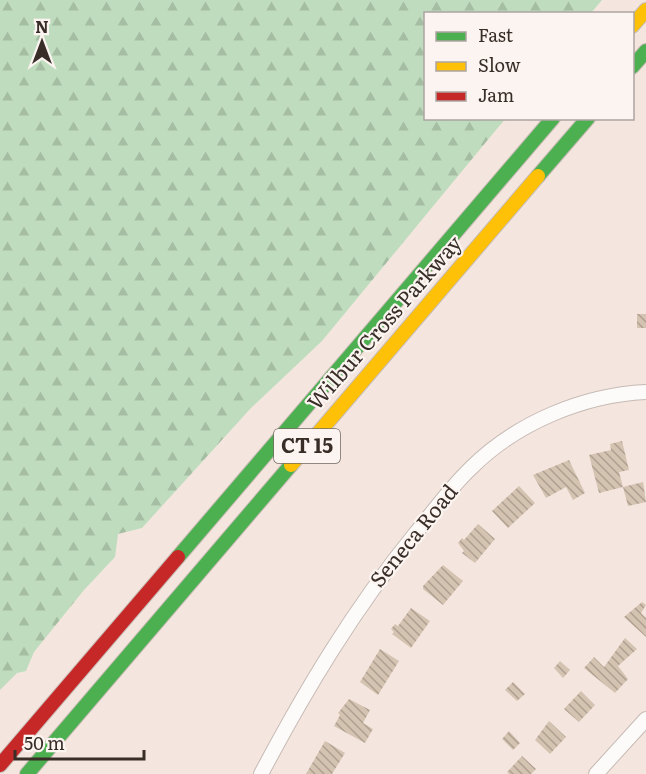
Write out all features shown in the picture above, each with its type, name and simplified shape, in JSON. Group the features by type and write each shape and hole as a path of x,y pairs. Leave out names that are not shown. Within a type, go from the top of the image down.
{"highway":[{"path":"634,25 646,10"},
{"path":"634,66 646,51"},
{"name":"Wilbur Cross Parkway","path":"0,765 551,120"},
{"name":"Wilbur Cross Parkway","path":"27,774 586,120"}],"street":[{"name":"Seneca Road","path":"261,774 298,703 341,632 383,573 472,467 522,429 556,413 607,396 646,392"},
{"path":"596,774 646,719"}],"green space":[{"path":"0,0 602,0 592,12 424,12 424,120 504,120 322,341 251,408 142,528 118,534 115,557 84,590 34,652 26,671 17,673 0,690"}],"building":[{"path":"637,314 646,314 646,328 637,328"},
{"path":"622,441 629,470 619,472 623,487 599,493 589,455 611,450 610,444"},
{"path":"569,460 585,493 573,500 566,487 546,498 533,475"},
{"path":"643,482 646,502 628,506 623,487"},
{"path":"519,486 535,503 508,528 492,511"},
{"path":"478,524 495,539 475,563 462,553 464,551 458,543 462,538 464,540"},
{"path":"443,565 463,581 443,605 423,589 423,586"},
{"path":"642,602 646,605 641,613 646,618 646,637 624,617"},
{"path":"411,608 430,621 411,648 392,634 394,632 391,629 395,624 398,626"},
{"path":"625,638 637,649 618,666 628,679 615,693 584,668 594,657 604,667"},
{"path":"380,649 399,661 378,695 360,682"},
{"path":"560,661 570,670 563,678 554,668"},
{"path":"513,682 525,694 517,701 505,690"},
{"path":"581,691 595,705 579,722 564,709"},
{"path":"349,699 370,710 363,723 373,729 365,743 334,726 340,715 338,713"},
{"path":"549,721 566,737 550,754 535,740"},
{"path":"509,731 520,743 513,750 502,739"},
{"path":"325,741 345,753 332,774 306,774"},
{"path":"522,756 536,769 531,774 509,774 507,772"}],"traffic: fast":[{"path":"634,65 646,51"},
{"path":"178,557 551,120"},
{"path":"538,176 586,120"},
{"path":"27,774 291,465"}],"traffic: slow":[{"path":"634,24 646,10"},
{"path":"291,465 538,176"}],"traffic: jam":[{"path":"0,765 178,557"}]}
